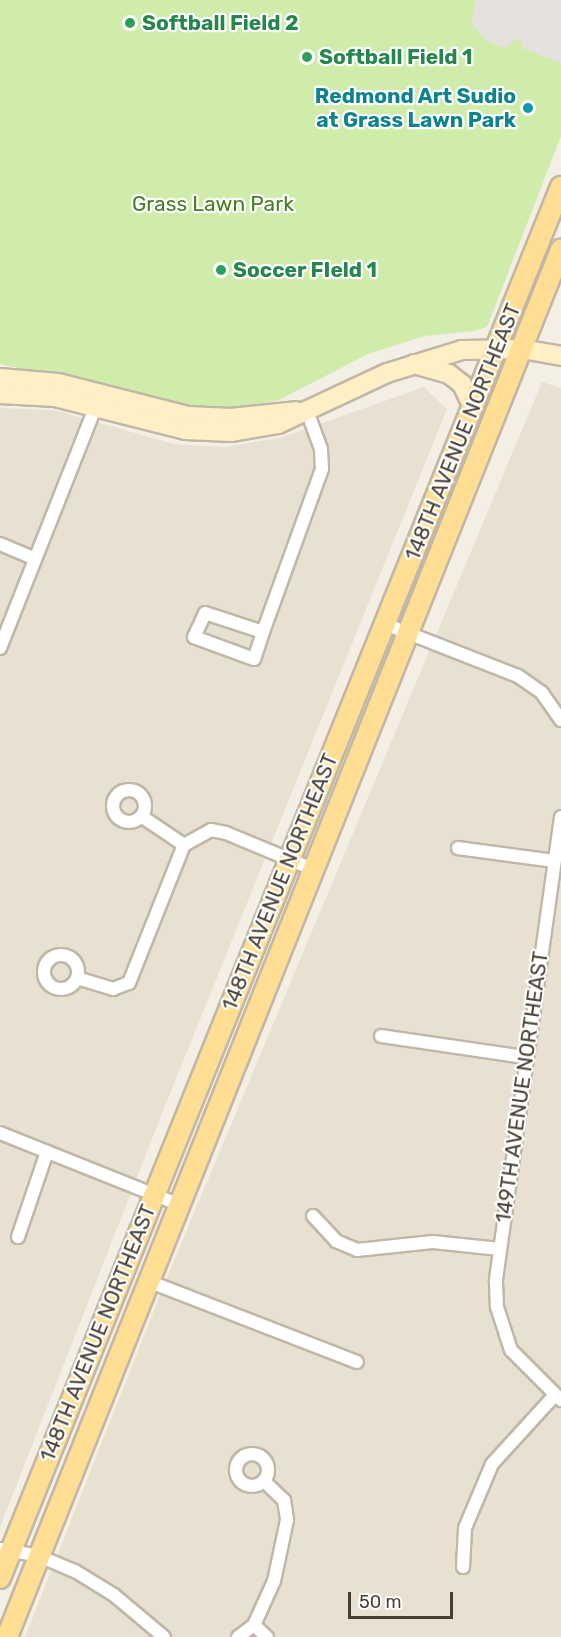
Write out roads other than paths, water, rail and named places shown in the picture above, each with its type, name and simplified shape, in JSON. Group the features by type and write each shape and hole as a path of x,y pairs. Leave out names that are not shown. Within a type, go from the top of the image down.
{"main road":[{"name":"148TH AVENUE NORTHEAST","path":"0,1578 5,1551 154,1193 561,187"},
{"name":"148TH AVENUE NORTHEAST","path":"7,1637 561,250"},
{"path":"0,378 58,383 98,400 185,430 232,432 270,427 412,364 462,350 522,349 561,356"},
{"path":"412,364 449,374 462,384 473,408"},
{"path":"0,394 98,400"}],"street":[{"path":"0,648 98,400"},
{"path":"263,632 205,613 194,638 254,659 320,479 321,449 307,411"},
{"path":"0,544 35,559"},
{"path":"385,624 518,676 559,711"},
{"path":"141,816 184,845"},
{"name":"149TH AVENUE NORTHEAST","path":"558,1398 511,1350 502,1332 496,1281 525,1057 561,817"},
{"path":"77,978 113,989 123,988 134,974 184,845 211,830 226,832 315,870"},
{"path":"458,848 554,861"},
{"path":"381,1036 525,1057"},
{"path":"0,1133 180,1205"},
{"path":"18,1238 47,1152"},
{"path":"313,1216 336,1241 357,1250 433,1242 500,1250"},
{"path":"148,1281 357,1362"},
{"path":"463,1567 465,1528 492,1464 558,1398"},
{"path":"238,1637 254,1624 274,1581 287,1520 284,1500 264,1481"},
{"path":"5,1551 39,1556 114,1594 164,1637"},
{"path":"254,1624 267,1637"}],"place":[{"name":"Softball Field 2","path":"130,23"},
{"name":"Softball Field 1","path":"307,57"},
{"name":"Redmond Art Sudio at Grass Lawn Park","path":"528,108"},
{"name":"Soccer FIeld 1","path":"221,270"}],"park label":[{"name":"Grass Lawn Park","path":"213,204"}]}
